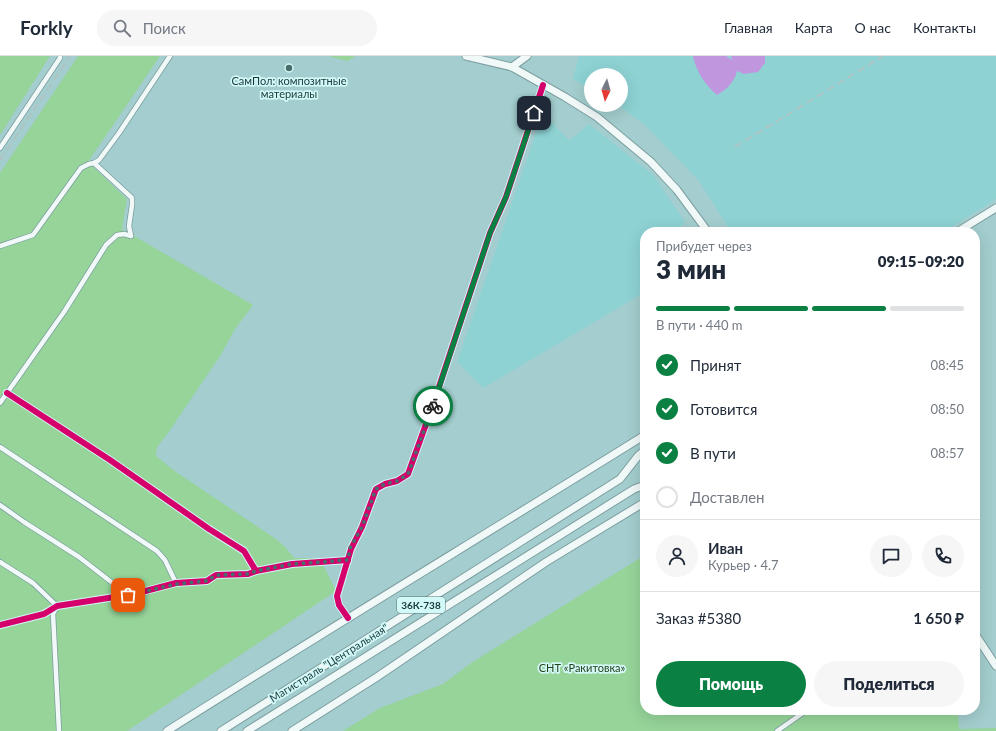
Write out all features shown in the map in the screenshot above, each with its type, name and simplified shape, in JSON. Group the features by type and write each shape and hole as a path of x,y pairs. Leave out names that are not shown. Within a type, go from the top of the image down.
{"main road":[{"path":"466,56 512,67 597,117 651,162 677,190 704,227"},
{"path":"512,67 527,56"},
{"path":"965,227 996,208"},
{"path":"166,731 640,438"},
{"name":"Магистраль \"Центральная\"","path":"221,731 620,479 640,454"},
{"name":"Магистраль \"Центральная\"","path":"247,731 634,489 640,487"},
{"path":"292,731 377,677 546,562 640,505"},
{"path":"980,642 996,666"}],"street":[{"path":"0,148 60,56"},
{"path":"0,246 33,236 81,168 89,164 94,164 99,160 170,56"},
{"path":"348,618 339,605 338,596 350,548 362,527 376,489 385,484 397,481 408,474 434,402 490,233 506,197 543,85"},
{"path":"0,403 64,312 106,245 117,235 124,234 131,236 129,226 132,198 94,164"},
{"path":"7,393 110,460 209,529 244,551 256,571"},
{"path":"0,447 157,551 165,560 176,584"},
{"path":"0,505 79,557 128,595"},
{"path":"0,625 44,614 57,606 108,599 176,584 207,581 216,575 248,574 292,564 348,560"},
{"path":"0,562 33,583 57,606"},
{"path":"57,606 53,614 59,731"},
{"path":"777,731 800,715"}],"shaded area":[{"path":"579,56 996,56 996,199 951,227 728,227 699,181 646,126 627,112 628,68 584,68 584,85 573,79"},
{"path":"693,56 726,56 732,60 731,56 765,56 765,63 758,72 744,74 737,71 730,85 717,95 702,77 696,67"},
{"path":"543,113 569,141 589,124 653,175 685,222 680,227 640,227 640,295 483,388 457,362"}],"green space":[{"path":"0,56 50,56 0,135"},
{"path":"78,56 160,56 88,162 127,199 122,229 253,305 235,329 220,356 157,447 156,456 176,472 276,539 294,558 320,558 336,591 127,731 0,731 0,173"},
{"path":"331,56 355,56 348,61"},
{"name":"СНТ «Ракитовка»","path":"640,558 640,715 958,715 959,729 996,728 996,731 343,731 380,708 443,684 471,663"}],"railway":[{"path":"0,160 70,56"},
{"path":"735,147 883,56"}],"cycle path":[{"path":"348,618 339,605 337,596 351,549 362,527 376,489 385,484 397,481 408,474 434,402 490,233 506,197 543,85"},
{"path":"7,393 110,460 209,529 244,551 256,571"},
{"path":"0,625 44,614 57,606 134,594 176,583 207,581 216,575 248,574 292,564 348,560"}],"way so far":[{"path":"128,595 176,584 207,581 216,575 248,574 292,564 348,560 350,548 362,527 376,489 385,484 397,481 408,474 433,406"}],"place":[{"name":"СамПол: композитные материалы","path":"289,68"}],"route":[{"path":"433,406 490,233 506,197 534,113"}]}
